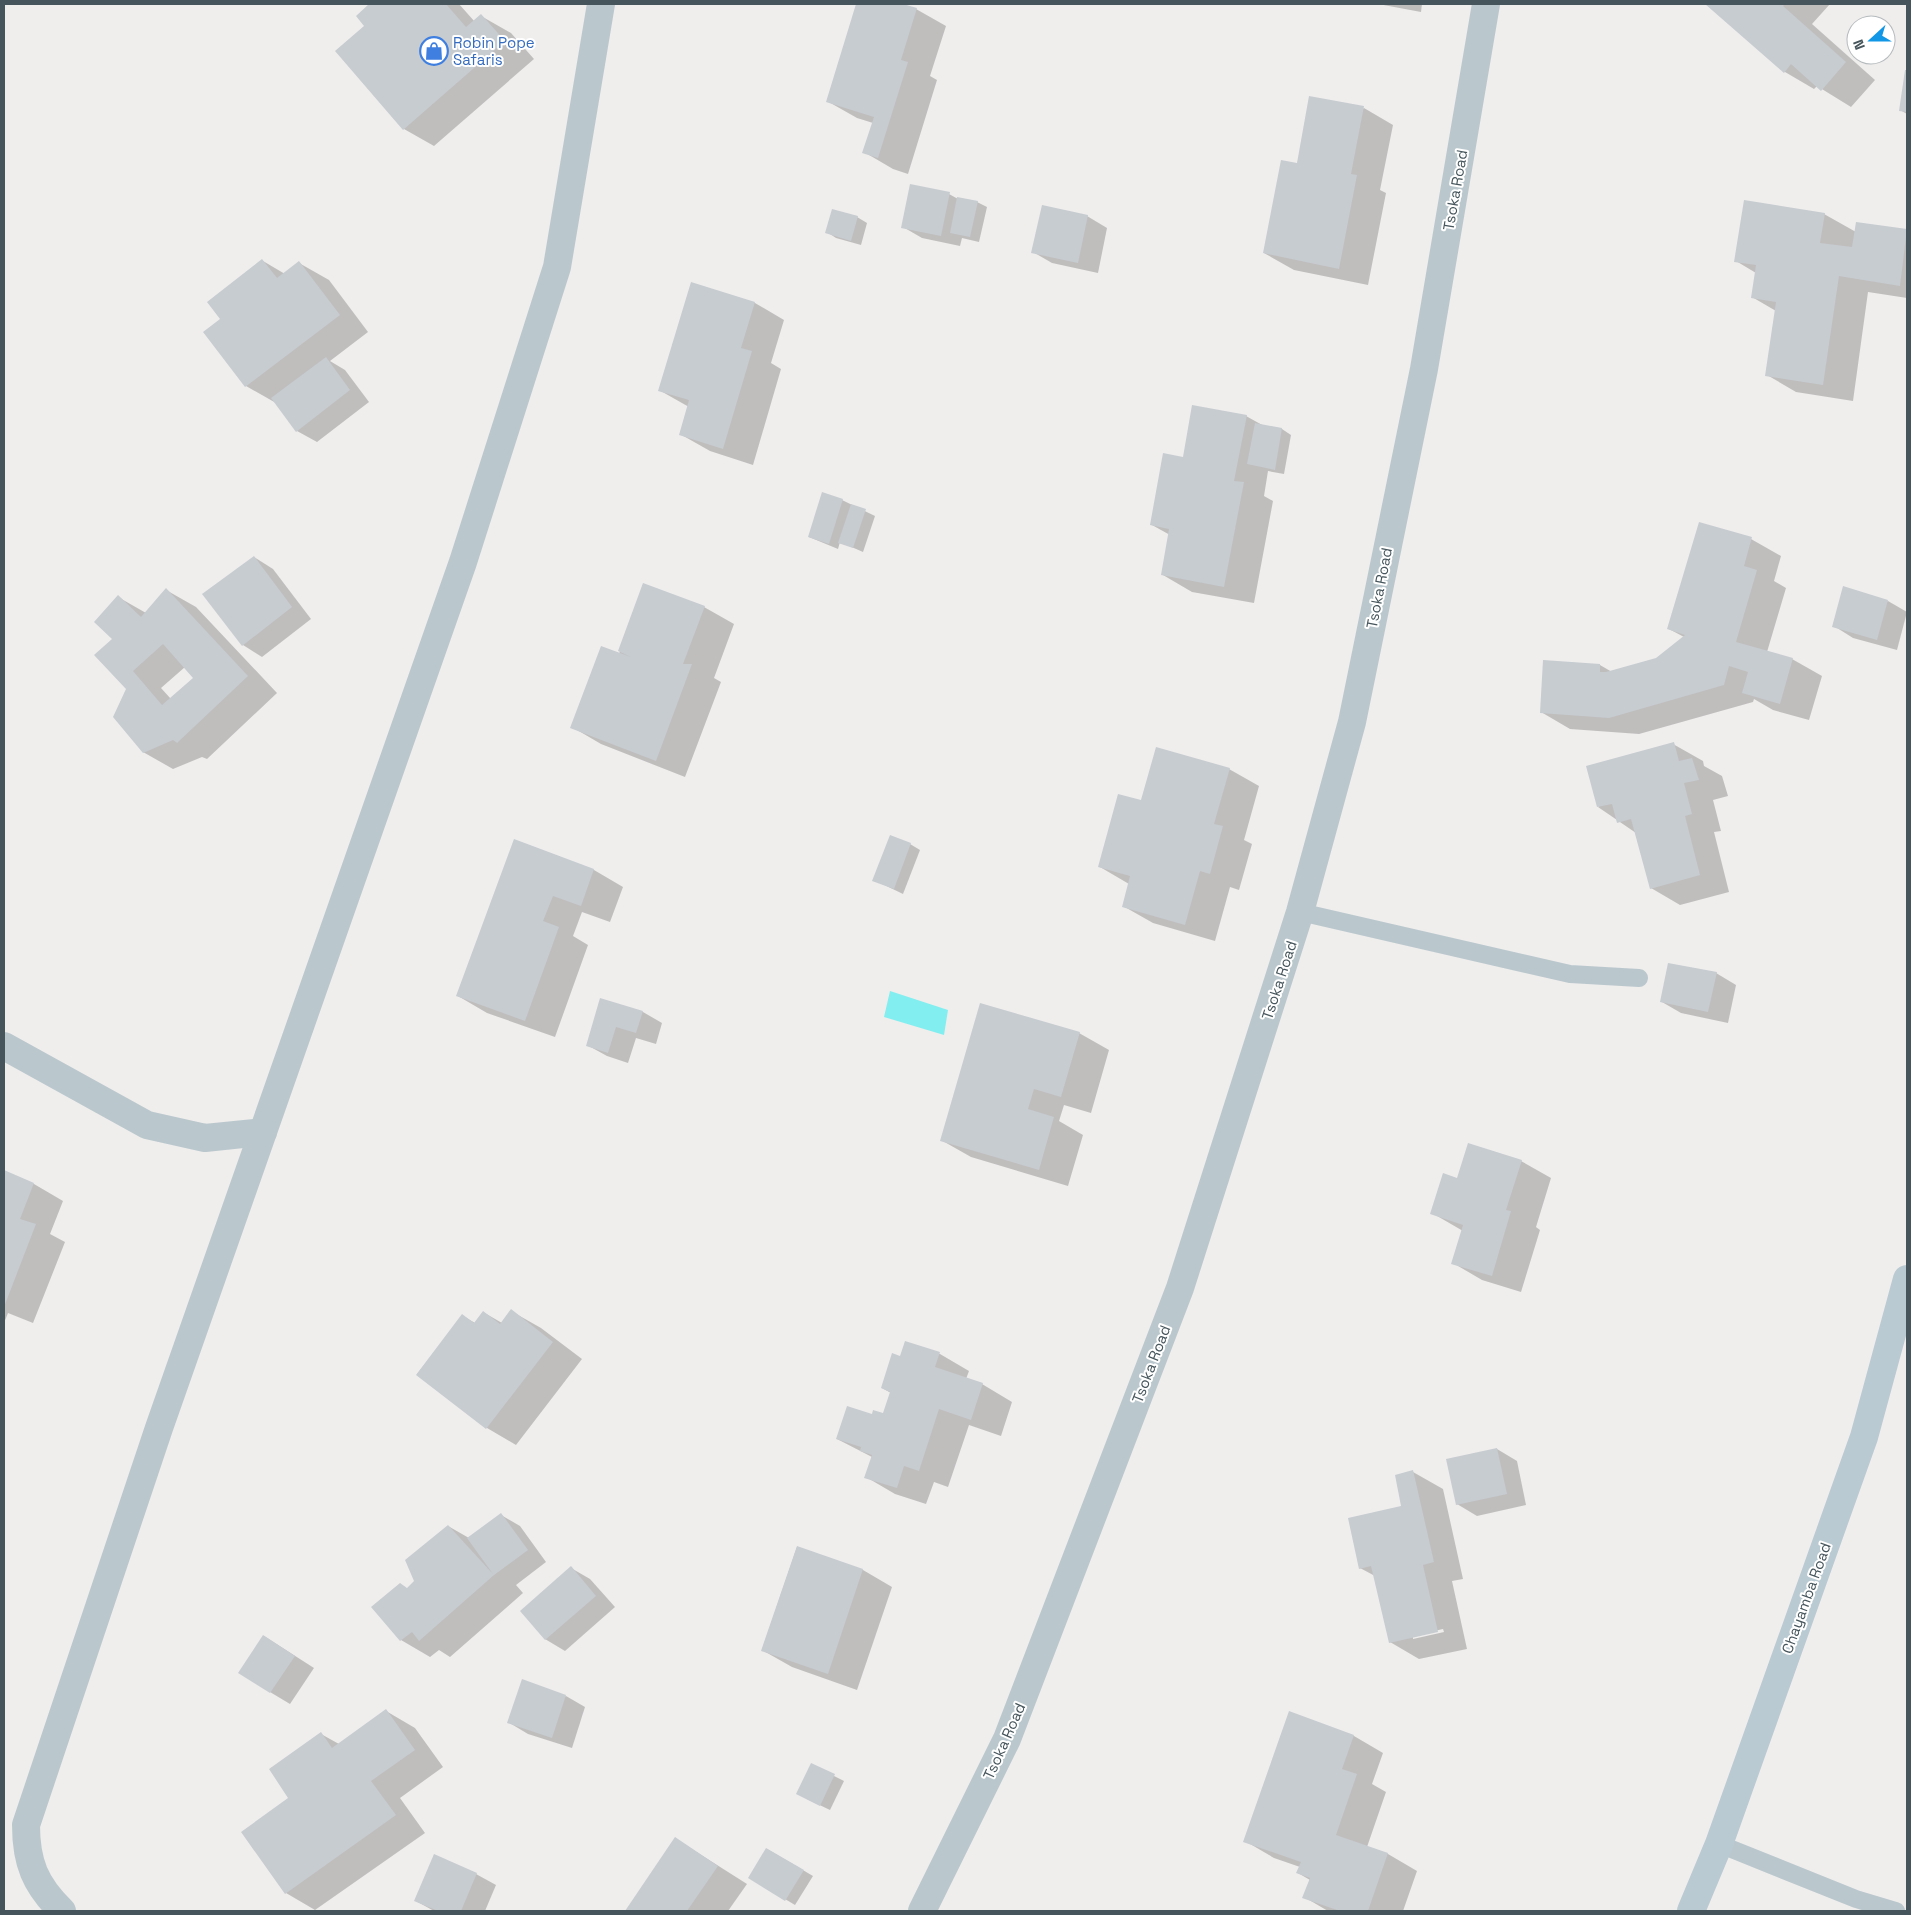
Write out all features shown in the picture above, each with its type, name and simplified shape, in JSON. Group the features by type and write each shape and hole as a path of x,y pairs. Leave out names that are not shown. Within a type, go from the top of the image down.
{"main road":[{"name":"Chayamba Road","path":"1691,1911 1719,1844 1864,1437 1907,1279"}],"street":[{"path":"62,1911 48,1897 34,1875 26,1845 26,1824 158,1428 463,562 557,267 601,4"},
{"name":"Tsoka Road","path":"922,1911 1007,1739 1180,1288 1300,912 1354,713 1424,368 1486,4"},
{"path":"4,1046 147,1125 205,1138 263,1132"}],"lane":[{"path":"1300,912 1570,974 1639,978"},
{"path":"1719,1844 1856,1899 1896,1911"}],"water":[{"path":"890,991 948,1010 944,1035 884,1017"}],"building":[{"path":"369,4 446,4 466,27 481,14 505,41 403,130 335,51 364,26 356,16"},
{"path":"856,4 903,4 917,8 901,60 908,62 878,158 862,153 874,117 826,102"},
{"path":"1705,4 1785,4 1783,6 1846,62 1821,91 1791,64 1784,73"},
{"path":"1905,70 1907,70 1907,112 1899,111"},
{"path":"1309,96 1364,106 1351,174 1357,175 1339,269 1263,253 1281,160 1297,163"},
{"path":"910,184 950,192 941,236 901,228"},
{"path":"957,197 978,201 970,237 950,233"},
{"path":"1744,200 1825,213 1820,243 1852,247 1856,222 1907,229 1900,286 1839,276 1823,385 1765,376 1776,302 1751,298 1756,265 1734,262"},
{"path":"1042,205 1088,215 1078,263 1031,253"},
{"path":"832,209 858,216 851,241 825,233"},
{"path":"262,259 277,278 299,261 340,315 245,387 203,332 220,319 207,302"},
{"path":"691,282 755,302 741,348 752,351 723,449 679,435 689,400 658,391"},
{"path":"326,357 350,390 296,432 271,398"},
{"path":"1192,405 1247,415 1234,481 1244,482 1224,587 1161,575 1169,529 1150,525 1163,453 1183,457"},
{"path":"1255,423 1282,428 1275,470 1247,464"},
{"path":"822,492 843,499 829,544 808,537"},
{"path":"851,504 866,509 853,548 838,543"},
{"path":"1699,522 1752,537 1744,566 1757,570 1736,642 1793,658 1780,704 1742,693 1748,672 1729,666 1724,685 1609,718 1540,713 1543,660 1600,664 1600,672 1606,672 1656,658 1685,635 1667,629"},
{"path":"254,556 292,607 242,646 202,594"},
{"path":"643,583 705,606 683,664 692,664 656,761 570,728 601,646 631,657 618,651"},
{"path":"1843,586 1888,600 1877,640 1832,627"},
{"path":"166,588 248,676 177,743 173,740 143,753 113,717 126,689 94,655 112,639 94,622 118,595 141,617","holes":["163,644 193,678 162,705 133,671"]},
{"path":"1674,742 1679,761 1692,758 1699,780 1684,783 1692,814 1685,816 1700,875 1650,889 1631,819 1617,823 1612,804 1597,807 1586,766"},
{"path":"1156,747 1230,768 1214,824 1223,826 1210,874 1200,871 1185,925 1122,907 1130,876 1098,867 1118,794 1141,800"},
{"path":"890,835 911,843 894,889 872,881"},
{"path":"514,839 594,869 581,906 553,896 543,921 559,927 525,1021 456,996"},
{"path":"1668,963 1717,972 1708,1012 1660,1002"},
{"path":"600,998 643,1011 636,1033 616,1027 608,1053 586,1046"},
{"path":"980,1003 1080,1032 1061,1097 1034,1089 1028,1109 1054,1117 1039,1170 940,1141"},
{"path":"1468,1143 1522,1160 1506,1210 1511,1211 1492,1276 1451,1264 1463,1225 1430,1214 1443,1173 1457,1178"},
{"path":"4,1170 34,1183 20,1219 36,1224 4,1307"},
{"path":"511,1309 553,1342 486,1429 416,1375 462,1314 474,1323 483,1311 500,1324"},
{"path":"905,1341 940,1352 935,1367 983,1383 971,1420 939,1409 919,1471 904,1466 897,1488 864,1478 872,1455 860,1451 861,1447 836,1439 847,1406 872,1414 873,1410 883,1413 890,1392 881,1388 892,1353 900,1356"},
{"path":"1497,1448 1507,1494 1456,1505 1446,1459"},
{"path":"1413,1470 1434,1562 1423,1565 1438,1632 1389,1643 1371,1566 1359,1569 1348,1518 1401,1506 1395,1475"},
{"path":"501,1513 528,1550 494,1575 419,1641 412,1632 400,1641 371,1607 400,1583 407,1588 414,1581 405,1560 448,1525 493,1574 467,1538"},
{"path":"797,1546 863,1569 828,1674 761,1651"},
{"path":"571,1566 596,1596 545,1640 520,1611"},
{"path":"263,1635 295,1656 270,1693 238,1673"},
{"path":"522,1679 566,1695 552,1738 507,1723"},
{"path":"386,1709 415,1750 371,1781 396,1815 285,1894 241,1832 288,1798 269,1769 321,1732 332,1748"},
{"path":"1289,1711 1354,1735 1342,1769 1357,1774 1336,1835 1388,1853 1368,1911 1340,1911 1302,1898 1310,1878 1296,1873 1301,1862 1243,1842"},
{"path":"811,1763 835,1774 820,1806 796,1794"},
{"path":"675,1837 718,1866 687,1911 625,1911"},
{"path":"766,1848 804,1870 785,1901 748,1878"},
{"path":"434,1854 477,1873 461,1911 438,1911 414,1901"}],"place":[{"name":"Robin Pope Safaris","path":"434,51"}]}
